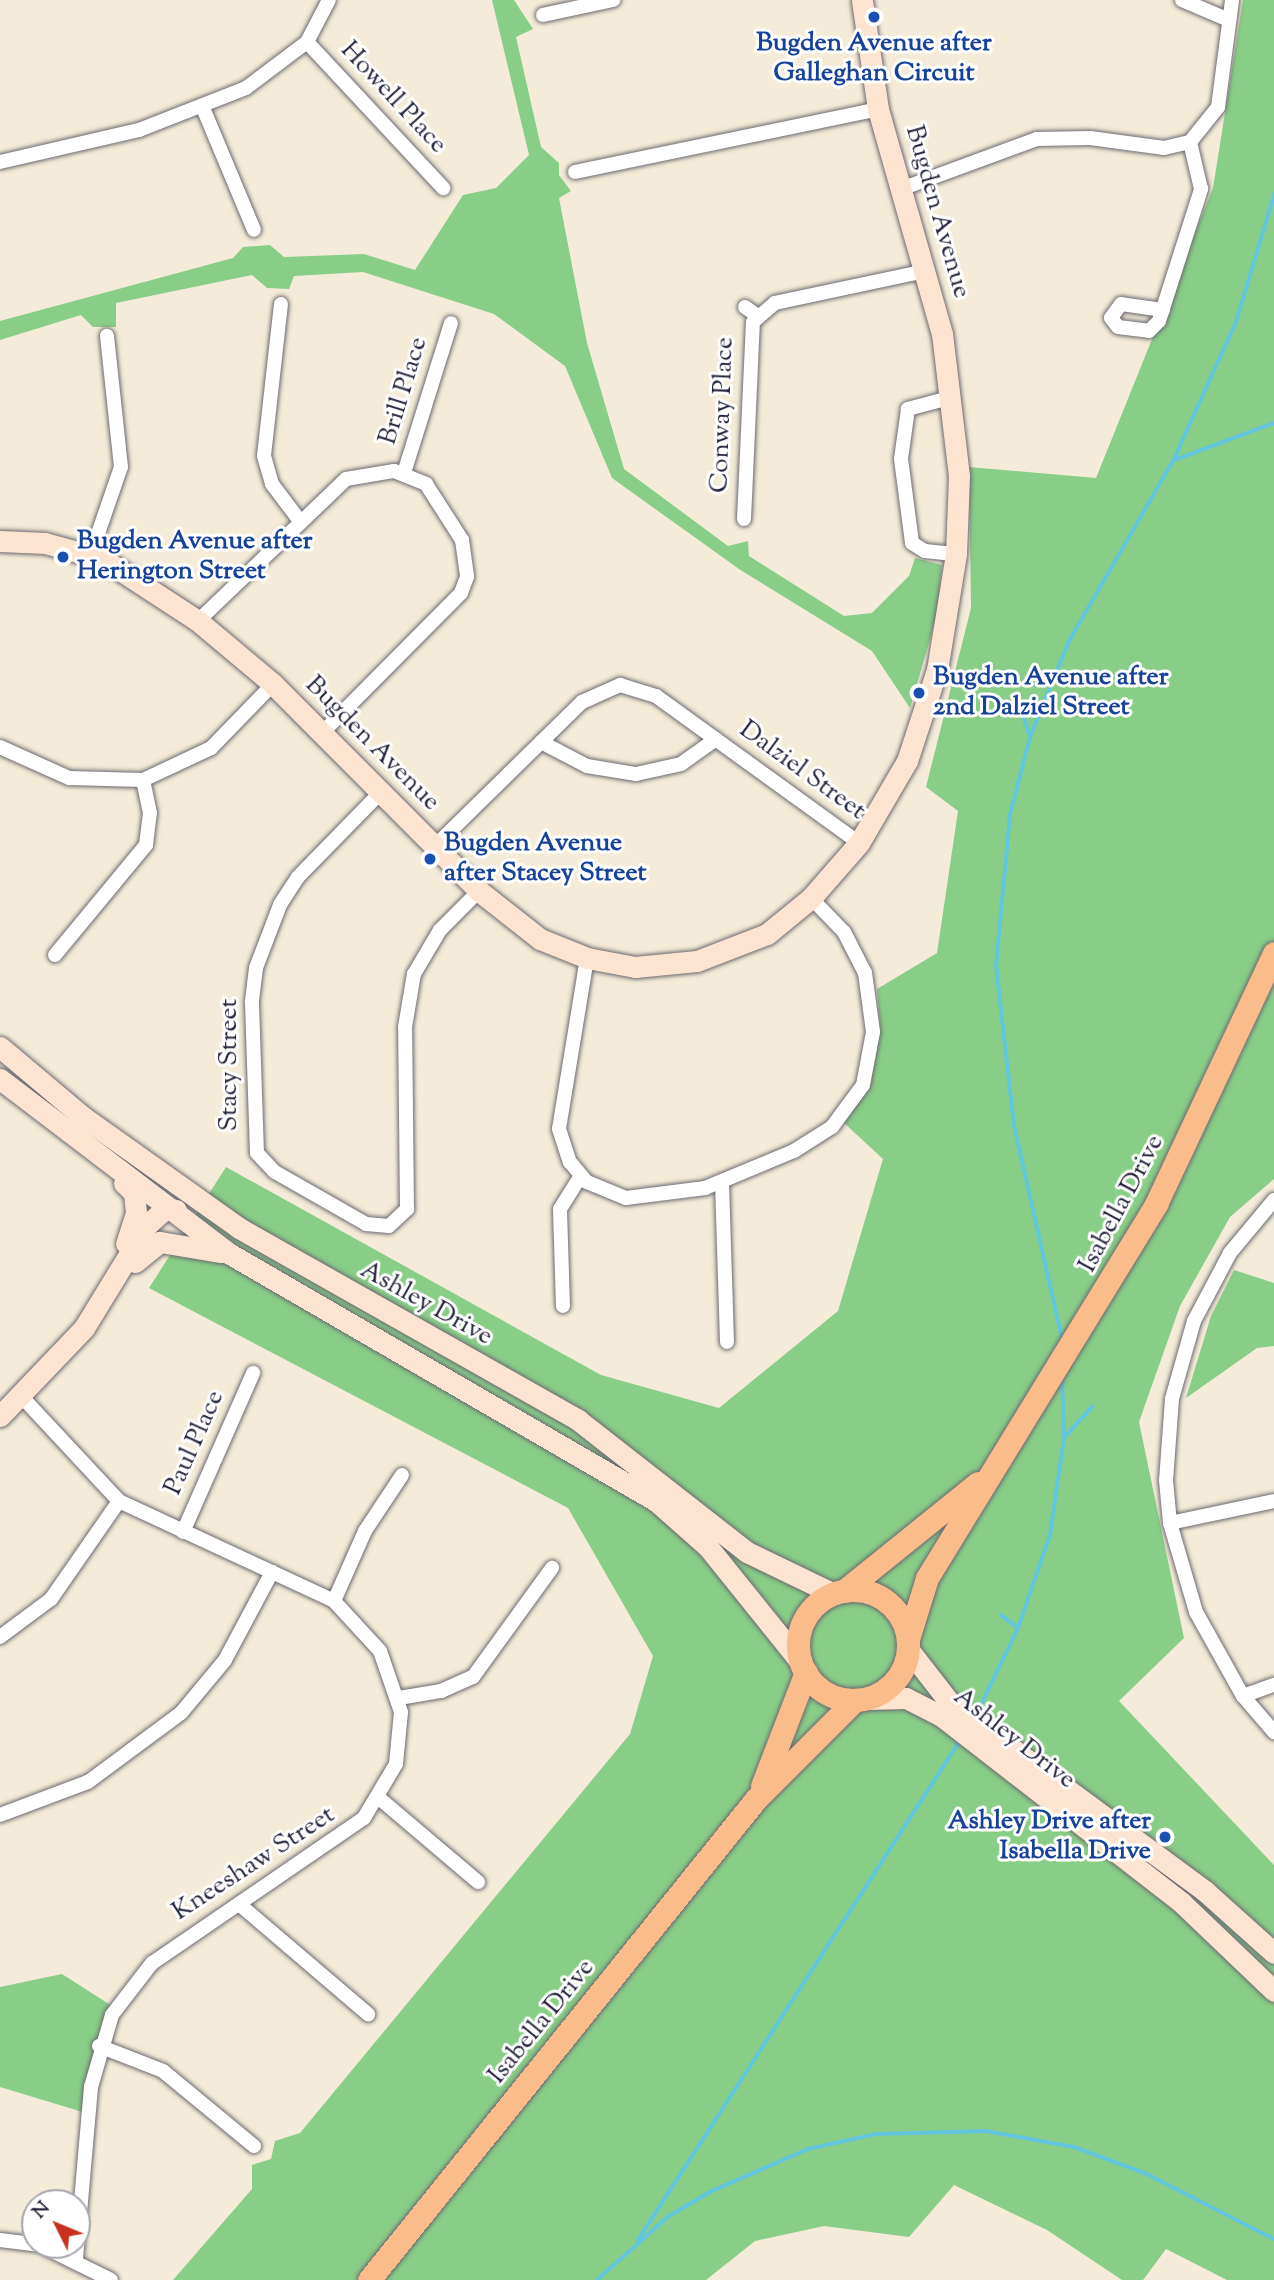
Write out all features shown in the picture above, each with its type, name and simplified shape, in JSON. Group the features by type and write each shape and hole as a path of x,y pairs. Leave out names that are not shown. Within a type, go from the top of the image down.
{"main road":[{"name":"Bugden Avenue","path":"0,541 91,554 198,621 323,732 479,891 540,939 587,958 635,967 697,961 767,934 811,898 859,843 907,761 939,662 956,554 953,397 926,271 878,109 862,0"},
{"name":"Isabella Drive","path":"908,1644 927,1578 993,1469 1091,1319 1186,1146 1274,953"},
{"name":"Ashley Drive","path":"0,1047 83,1117 239,1228 438,1346 578,1420 747,1552 839,1592"},
{"path":"0,1055 165,1194 165,1209 135,1262"},
{"path":"0,1079 108,1167 230,1254 656,1501 708,1547 804,1668 826,1693 860,1699 897,1679 908,1644 902,1619 885,1600 839,1592 803,1624 804,1668"},
{"path":"108,1167 134,1193 136,1213 112,1280"},
{"path":"165,1209 204,1219 393,1332 438,1346"},
{"path":"0,1416 55,1364 112,1280 165,1209"},
{"path":"112,1280 160,1242 230,1254"},
{"name":"Isabella Drive","path":"839,1592 993,1469"},
{"name":"Ashley Drive","path":"908,1644 945,1709 1182,1903 1274,1991"},
{"name":"Isabella Drive","path":"756,1799 804,1668"},
{"name":"Ashley Drive","path":"860,1699 906,1698 945,1709"},
{"name":"Isabella Drive","path":"369,2280 756,1799 860,1699"},
{"name":"Ashley Drive","path":"1003,1755 1206,1892 1274,1953"}],"street":[{"path":"0,162 203,108 266,76 307,42 329,0"},
{"path":"543,15 614,0"},
{"path":"1182,0 1229,20"},
{"path":"901,189 1037,139 1090,138 1164,148 1190,142 1218,107 1232,0"},
{"name":"Howell Place","path":"307,42 443,188"},
{"path":"203,108 254,230"},
{"path":"575,172 878,109"},
{"path":"1163,310 1201,189 1190,142"},
{"name":"Conway Place","path":"744,519 748,335 758,316 782,301 926,271"},
{"path":"281,304 264,456 272,484 300,521"},
{"name":"Conway Place","path":"745,307 758,316"},
{"name":"Brill Place","path":"404,473 451,323"},
{"path":"91,554 121,467 107,336"},
{"path":"953,397 908,409 901,459 912,543 925,551 956,554"},
{"path":"198,621 346,479 374,470 404,473 426,484 448,510 463,540 467,577 451,606 323,732"},
{"path":"0,747 69,778 143,780 211,748 272,684"},
{"name":"Dalziel Street","path":"435,846 595,691 620,685 656,696 859,843"},
{"name":"Dalziel Street","path":"541,742 587,766 636,774 681,764 716,739"},
{"path":"55,956 146,845 150,813 143,780"},
{"name":"Stacy Street","path":"382,792 298,877 280,905 260,957 252,1003 257,1153 275,1172 366,1224 388,1226 407,1209 405,1027 414,974 440,930 479,891"},
{"path":"587,958 559,1129 581,1176 626,1198 722,1183 832,1126 863,1085 873,1032 865,973 844,932 811,898"},
{"path":"563,1306 560,1209 581,1176"},
{"path":"722,1183 727,1342"},
{"path":"1274,1200 1230,1253 1194,1321 1168,1426 1170,1523 1196,1612 1243,1696 1274,1732"},
{"name":"Paul Place","path":"183,1532 253,1373"},
{"name":"Kneeshaw Street","path":"22,1397 119,1502 334,1601 380,1651 399,1698 396,1764 379,1798 345,1836 152,1963 124,1997 99,2046 83,2189"},
{"path":"334,1601 365,1531 402,1475"},
{"path":"1170,1523 1274,1501"},
{"path":"0,1637 51,1599 119,1502"},
{"path":"399,1698 441,1691 473,1676 552,1568"},
{"path":"0,1815 89,1782 181,1713 225,1660 272,1572"},
{"path":"1243,1696 1274,1685"},
{"path":"379,1798 478,1882"},
{"path":"239,1904 368,2014"},
{"path":"99,2046 163,2071 254,2146"},
{"path":"0,2240 21,2242"},
{"path":"78,2259 111,2280"}],"green space":[{"path":"492,0 514,0 533,29 516,37 541,147 559,163 559,175 571,191 559,198 587,343 624,469 728,546 748,541 749,556 844,616 872,613 909,576 915,558 942,565 937,615 910,708 872,651 739,569 612,478 565,366 494,314 363,272 294,276 289,289 267,288 252,275 116,303 116,327 93,327 81,315 0,340 0,321 233,258 243,247 270,245 284,257 364,254 415,270 463,195 496,188 529,155"},
{"path":"1243,0 1274,0 1274,1179 1230,1217 1180,1306 1139,1422 1184,1638 1119,1701 1274,1865 1274,2280 1227,2280 1166,2249 1143,2280 1122,2280 1047,2230 954,2185 909,2237 824,2226 755,2241 706,2280 173,2280 252,2189 252,2165 271,2159 275,2141 300,2133 630,1734 653,1656 568,1508 149,1288 226,1167 601,1375 719,1408 838,1311 883,1159 842,1121 874,1060 880,1028 877,989 937,953 958,811 926,787 971,608 969,467 1096,478 1213,188"},
{"path":"1234,1270 1274,1283 1274,1346 1257,1348 1186,1398 1211,1316"},
{"path":"62,1974 112,2006 86,2113 0,2087 0,1987"}],"waterway":[{"path":"1062,1339 1014,1126 996,966 1010,815 1030,737 1069,641 1173,461 1236,322 1274,195"},
{"path":"1175,460 1274,423"},
{"path":"1020,705 1030,736"},
{"path":"976,1715 1018,1628 1050,1535 1064,1438 1062,1374"},
{"path":"1064,1438 1092,1407"},
{"path":"1001,1615 1018,1628"},
{"path":"638,2240 961,1739"},
{"path":"597,2280 669,2216 712,2191 808,2149 876,2134 986,2131 1074,2147 1147,2174 1274,2239"}],"place":[{"name":"Bugden Avenue after Galleghan Circuit","path":"874,17"},
{"name":"Bugden Avenue after Herington Street","path":"63,557"},
{"name":"Bugden Avenue after 2nd Dalziel Street","path":"919,693"},
{"name":"Bugden Avenue after Stacey Street","path":"430,859"},
{"name":"Ashley Drive after Isabella Drive","path":"1165,1837"}]}
